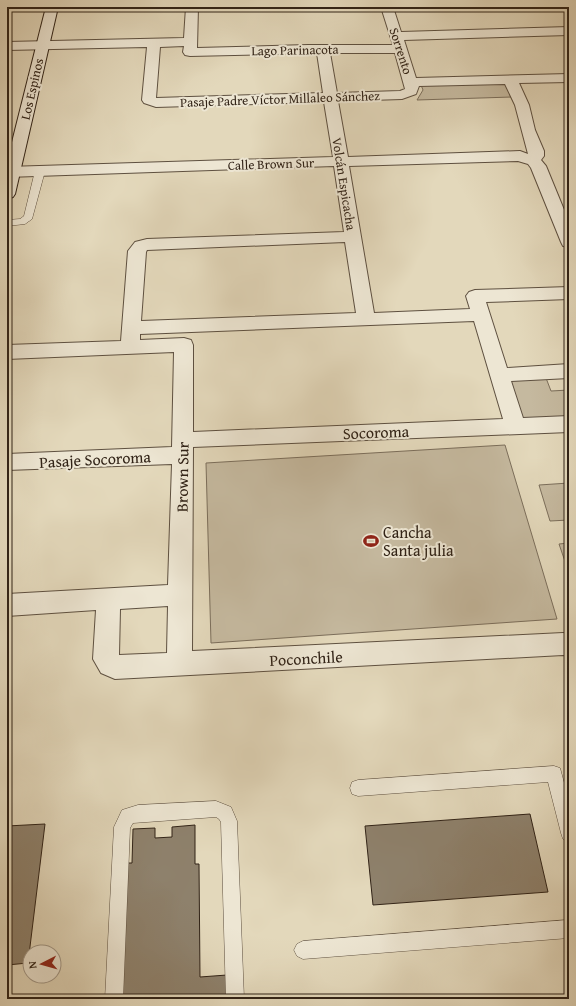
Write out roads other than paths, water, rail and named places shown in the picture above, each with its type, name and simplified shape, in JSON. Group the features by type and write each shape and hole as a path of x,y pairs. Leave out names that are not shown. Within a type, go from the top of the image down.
{"street":[{"name":"Los Espinos","path":"7,194 10,172 52,7"},
{"path":"190,47 192,7"},
{"name":"Sorrento","path":"387,7 398,43 405,59 410,88"},
{"name":"Lago Parinacota","path":"7,46 154,43 190,47 323,48 569,31"},
{"name":"Pasaje Padre Víctor Millaleo Sánchez","path":"154,43 149,98 152,102 160,103 402,96 410,88 510,79 569,78"},
{"name":"Volcán Espicacha","path":"323,48 366,319"},
{"path":"510,79 522,105 528,130 536,151 536,156 533,161 538,166 569,242"},
{"name":"Calle Brown Sur","path":"10,172 515,156 525,157 533,161"},
{"path":"130,338 137,251 141,246 147,244 353,237"},
{"path":"515,426 475,296 569,293"},
{"name":"Brown Sur","path":"7,352 130,338 366,319 480,315"},
{"name":"Brown Sur","path":"130,338 184,345 179,664"},
{"path":"500,375 569,371"},
{"name":"Socoroma","path":"182,448 515,426 569,424"},
{"name":"Pasaje Socoroma","path":"7,462 182,448"},
{"path":"7,604 180,595"},
{"name":"Poconchile","path":"108,599 106,659 110,665 120,667 563,644 569,645"}],"lane":[{"path":"7,223 22,222 29,217 40,171"},
{"path":"358,788 554,774 569,833"},
{"path":"114,999 122,827 128,816 138,813 216,810 225,813 229,821 235,999"},
{"path":"303,950 569,929"}],"place":[{"name":"Cancha Santa julia","path":"371,541"}]}
